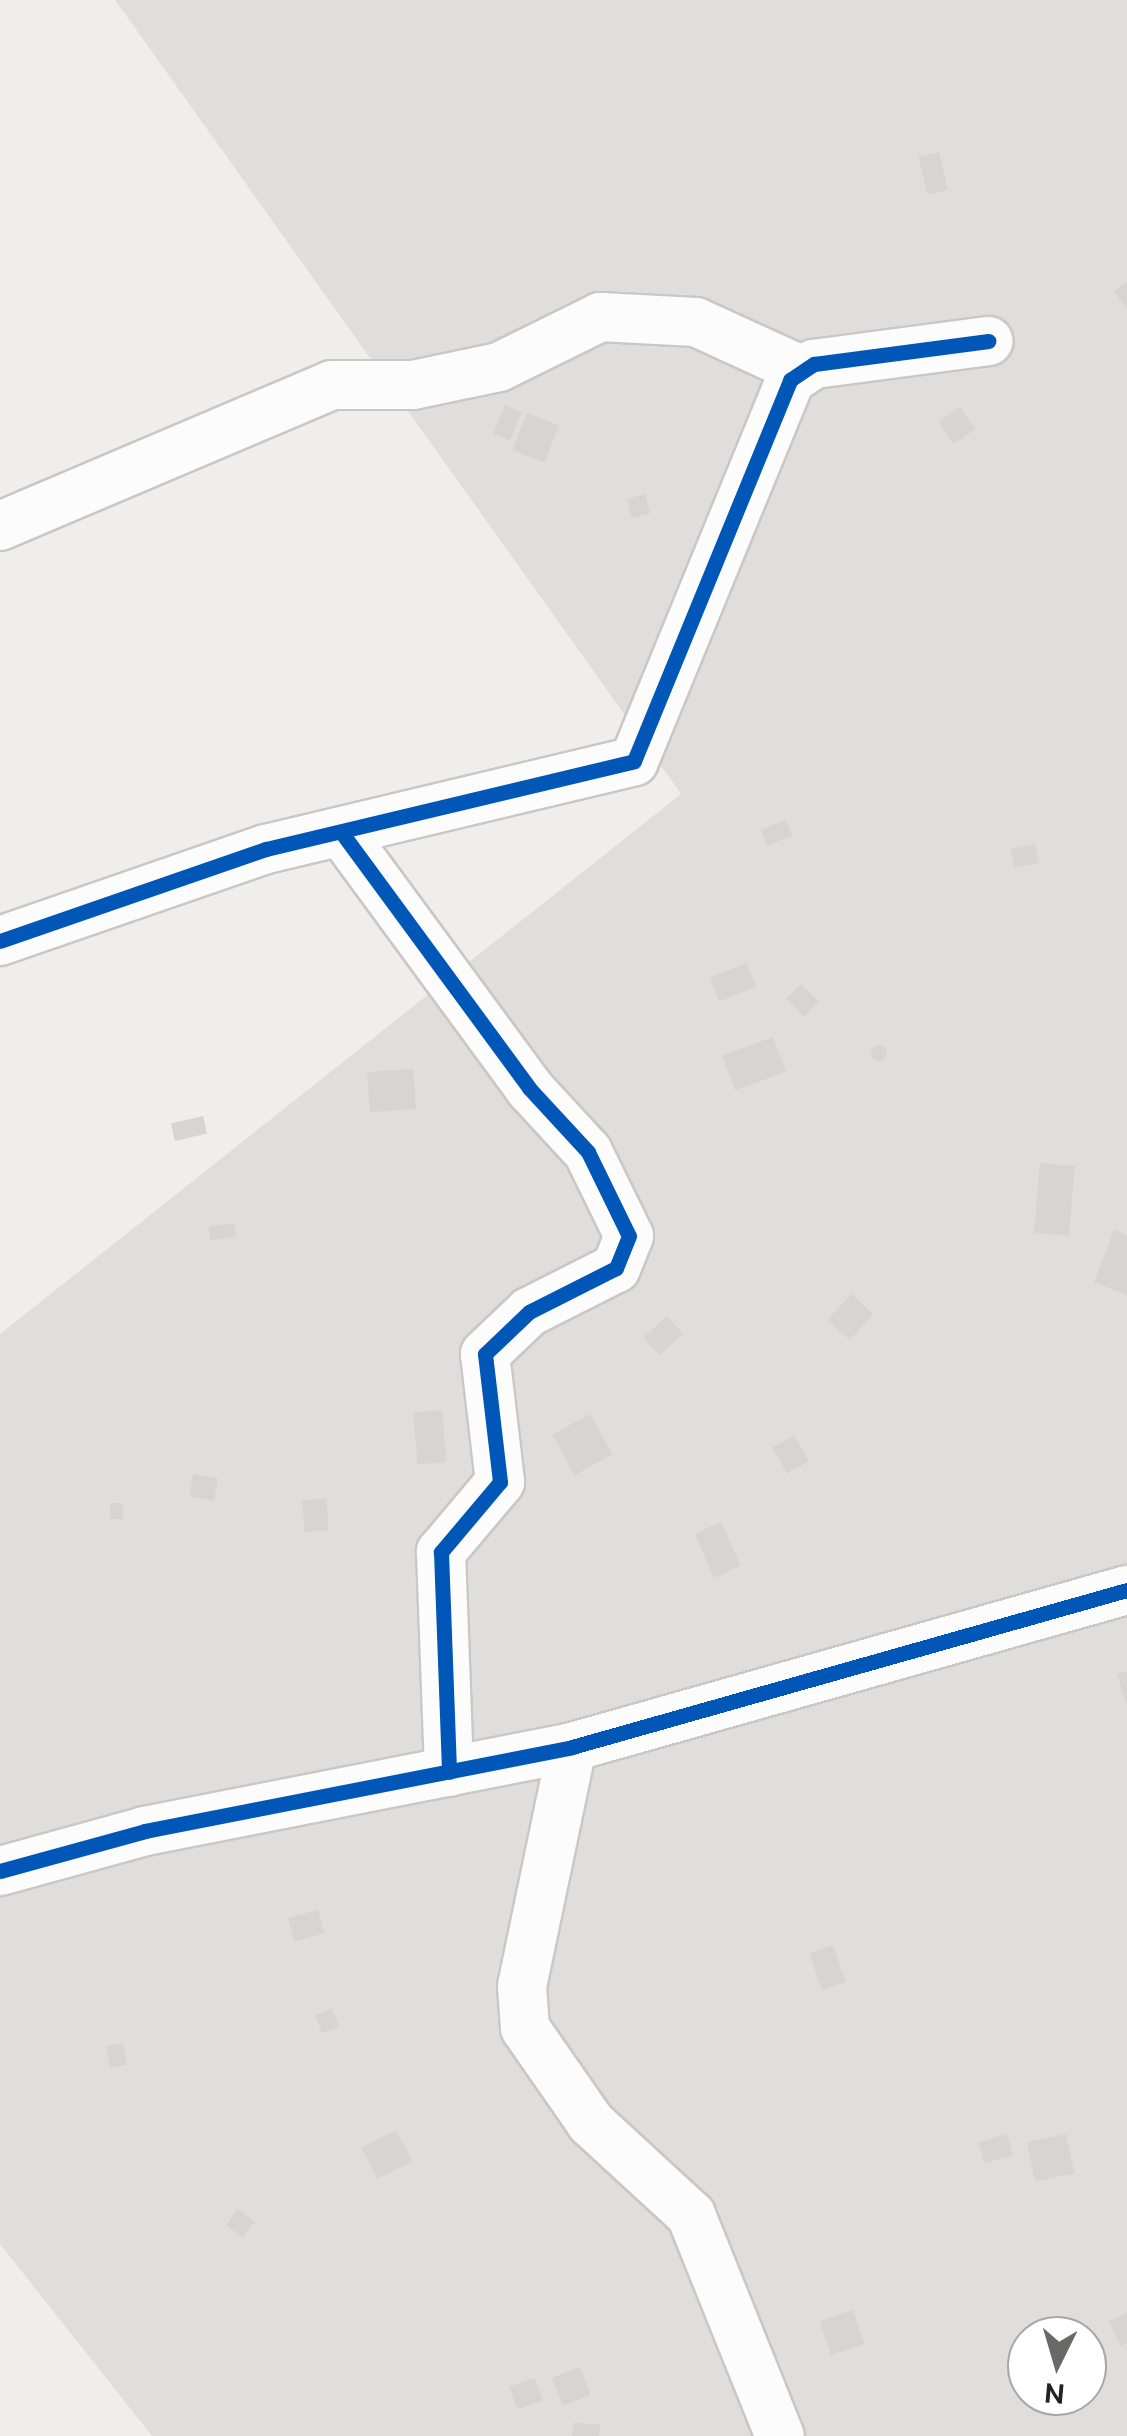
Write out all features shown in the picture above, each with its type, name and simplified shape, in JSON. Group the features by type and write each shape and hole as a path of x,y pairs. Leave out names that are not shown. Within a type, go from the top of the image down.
{"street":[{"path":"0,526 332,385 413,386 499,367 600,317 696,322 801,370 988,341"},
{"path":"0,941 202,867 634,761 780,400 801,370"},
{"path":"342,832 530,1088 588,1152 629,1236 616,1268 530,1312 484,1354 500,1482 441,1552 449,1772"},
{"path":"0,1871 145,1831 572,1747 1127,1590"},
{"path":"572,1747 522,1986 526,2028 591,2123 691,2215 780,2436"}],"shaded area":[{"path":"115,0 1127,0 1127,2436 152,2436 0,2244 0,1334 681,794"}],"building":[{"path":"939,152 948,190 927,195 919,157"},
{"path":"1127,282 1127,309 1114,291"},
{"path":"505,405 522,412 510,440 493,434"},
{"path":"960,407 975,429 954,444 938,422"},
{"path":"527,413 559,425 544,463 513,450"},
{"path":"645,494 650,513 632,518 627,499"},
{"path":"786,820 792,836 767,846 761,830"},
{"path":"1035,844 1039,863 1014,868 1011,849"},
{"path":"747,963 756,987 719,1002 710,977"},
{"path":"801,984 819,1002 804,1017 786,999"},
{"path":"773,1037 786,1072 735,1090 722,1055"},
{"path":"879,1045 887,1053 879,1061 871,1053"},
{"path":"413,1069 416,1109 370,1112 367,1072"},
{"path":"203,1116 207,1134 175,1141 171,1123"},
{"path":"1040,1163 1075,1166 1069,1236 1034,1233"},
{"path":"234,1223 236,1237 210,1240 208,1227"},
{"path":"1114,1230 1127,1235 1127,1295 1094,1282"},
{"path":"851,1294 873,1314 850,1340 828,1320"},
{"path":"667,1316 683,1334 659,1355 643,1337"},
{"path":"442,1410 447,1462 418,1464 413,1413"},
{"path":"590,1414 612,1454 575,1475 552,1435"},
{"path":"794,1435 809,1461 787,1473 772,1448"},
{"path":"193,1474 218,1478 214,1501 189,1497"},
{"path":"326,1498 329,1530 305,1532 302,1500"},
{"path":"110,1503 123,1503 123,1519 110,1519"},
{"path":"721,1522 741,1566 714,1578 695,1534"},
{"path":"1127,1671 1127,1704 1126,1704 1117,1674"},
{"path":"318,1910 324,1933 294,1941 288,1918"},
{"path":"833,1945 846,1982 822,1990 809,1953"},
{"path":"332,2009 339,2027 322,2033 315,2015"},
{"path":"123,2043 127,2065 110,2068 106,2046"},
{"path":"396,2130 412,2161 377,2179 361,2148"},
{"path":"1007,2134 1013,2155 984,2163 978,2142"},
{"path":"1066,2134 1074,2173 1035,2181 1027,2142"},
{"path":"238,2209 255,2222 243,2238 226,2225"},
{"path":"853,2310 864,2344 831,2355 820,2321"},
{"path":"1127,2313 1127,2343 1120,2346 1109,2321"},
{"path":"580,2367 591,2395 563,2406 552,2378"},
{"path":"535,2378 543,2401 517,2409 509,2387"},
{"path":"574,2422 600,2425 599,2436 572,2436"}],"cycle path":[{"path":"0,941 266,849 634,761 790,380 814,364 988,341"},
{"path":"342,833 529,1088 588,1152 629,1236 616,1268 529,1312 485,1354 500,1482 441,1552 449,1772"},
{"path":"0,1871 145,1831 572,1747 1127,1590"}]}
